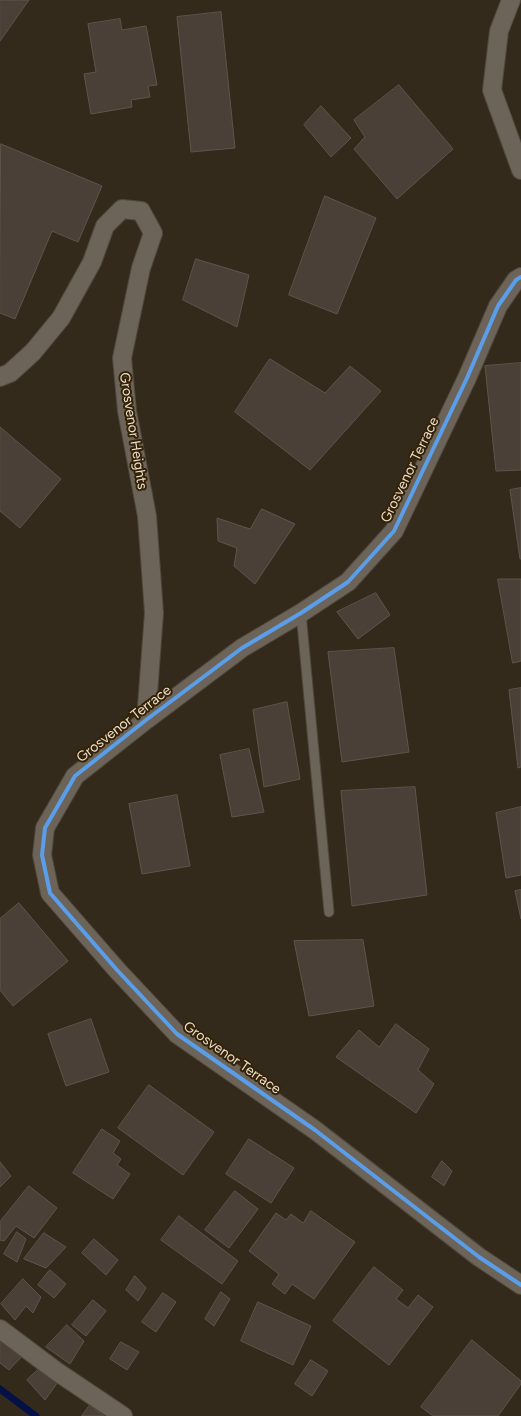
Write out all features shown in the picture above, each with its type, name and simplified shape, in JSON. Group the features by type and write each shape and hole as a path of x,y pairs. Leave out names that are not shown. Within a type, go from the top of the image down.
{"street":[{"path":"511,0 499,31 492,90 521,170"},
{"name":"Grosvenor Heights","path":"0,377 10,372 32,352 61,318 92,262 105,226 122,209 141,211 153,233 141,268 122,358 127,411 147,516 154,613 146,720"},
{"name":"Grosvenor Terrace","path":"521,277 516,280 498,306 467,378 394,531 348,582 301,613 242,648 146,720 75,776 45,828 42,855 50,893 117,970 177,1034 315,1130 479,1256 521,1285"},
{"path":"0,1329 56,1371 123,1416"}],"lane":[{"path":"301,613 329,912"}],"building":[{"path":"0,0 29,0 0,41"},
{"path":"221,12 235,148 191,152 177,17"},
{"path":"120,19 122,30 146,26 157,85 148,86 150,97 131,100 132,107 91,114 84,74 96,72 88,24"},
{"path":"399,85 453,149 397,199 354,149 365,137 354,120"},
{"path":"321,106 351,138 331,157 304,125"},
{"path":"1,144 102,186 78,242 52,231 15,319 0,313"},
{"path":"325,196 376,218 337,314 289,295"},
{"path":"196,259 249,275 237,327 183,300"},
{"path":"270,359 325,393 350,366 381,391 310,470 235,412"},
{"path":"521,363 521,470 496,471 485,366"},
{"path":"0,427 61,479 20,528 0,511"},
{"path":"521,488 521,559 520,559 510,490"},
{"path":"262,509 295,524 255,584 234,566 237,548 218,541 217,518 250,529"},
{"path":"498,579 521,579 521,661 513,663"},
{"path":"376,593 390,615 358,639 337,612"},
{"path":"394,648 409,752 342,762 328,652"},
{"path":"521,688 521,767 518,768 509,690"},
{"path":"287,702 300,779 264,787 253,710"},
{"path":"249,749 264,812 232,817 220,755"},
{"path":"415,787 427,895 352,906 341,791"},
{"path":"177,795 190,866 142,874 129,804"},
{"path":"521,807 521,875 506,878 496,813"},
{"path":"521,890 521,919 515,891"},
{"path":"19,903 68,961 13,1006 0,990 0,919"},
{"path":"363,940 374,1006 309,1016 294,941"},
{"path":"91,1019 109,1072 66,1086 48,1034"},
{"path":"396,1024 429,1049 418,1070 434,1084 416,1113 336,1057 359,1030 379,1047"},
{"path":"149,1085 214,1132 183,1175 118,1128"},
{"path":"102,1129 120,1141 113,1153 121,1159 117,1165 130,1174 113,1199 73,1173"},
{"path":"249,1139 294,1168 271,1203 226,1174"},
{"path":"442,1161 452,1171 444,1186 432,1177"},
{"path":"0,1162 11,1176 0,1187"},
{"path":"29,1186 57,1208 34,1238 16,1226 4,1241 0,1240 0,1222"},
{"path":"235,1191 258,1209 229,1248 205,1230"},
{"path":"311,1211 355,1242 314,1299 292,1284 285,1294 272,1284 279,1274 249,1251 276,1213 286,1220 291,1214 303,1223"},
{"path":"179,1216 238,1261 222,1284 161,1240"},
{"path":"17,1232 26,1239 17,1262 4,1254"},
{"path":"44,1233 66,1247 46,1268 24,1259"},
{"path":"94,1239 118,1260 106,1275 82,1253"},
{"path":"374,1267 403,1290 396,1299 408,1308 418,1295 433,1307 389,1365 333,1321"},
{"path":"50,1270 66,1284 54,1298 38,1285"},
{"path":"135,1276 146,1288 138,1301 126,1290"},
{"path":"23,1279 41,1297 33,1313 26,1306 15,1320 1,1304"},
{"path":"221,1292 230,1299 214,1326 205,1319"},
{"path":"163,1293 176,1302 156,1332 142,1322"},
{"path":"93,1300 106,1311 86,1336 72,1325"},
{"path":"258,1302 311,1326 293,1365 241,1341"},
{"path":"67,1325 84,1341 70,1364 46,1347"},
{"path":"0,1337 23,1355 9,1370 0,1363"},
{"path":"472,1340 521,1381 521,1384 498,1416 433,1416 421,1407"},
{"path":"121,1342 139,1352 127,1370 110,1359"},
{"path":"311,1360 328,1371 312,1396 295,1384"},
{"path":"39,1369 58,1382 45,1400 27,1380"},
{"path":"90,1405 104,1416 82,1416"}],"waterway":[{"path":"0,1389 36,1416"}],"cycle path":[{"path":"521,277 516,280 498,306 467,378 394,531 348,582 301,613 242,648 146,720 75,776 45,828 42,855 50,893 117,970 177,1034 315,1130 479,1257 521,1285"}]}
